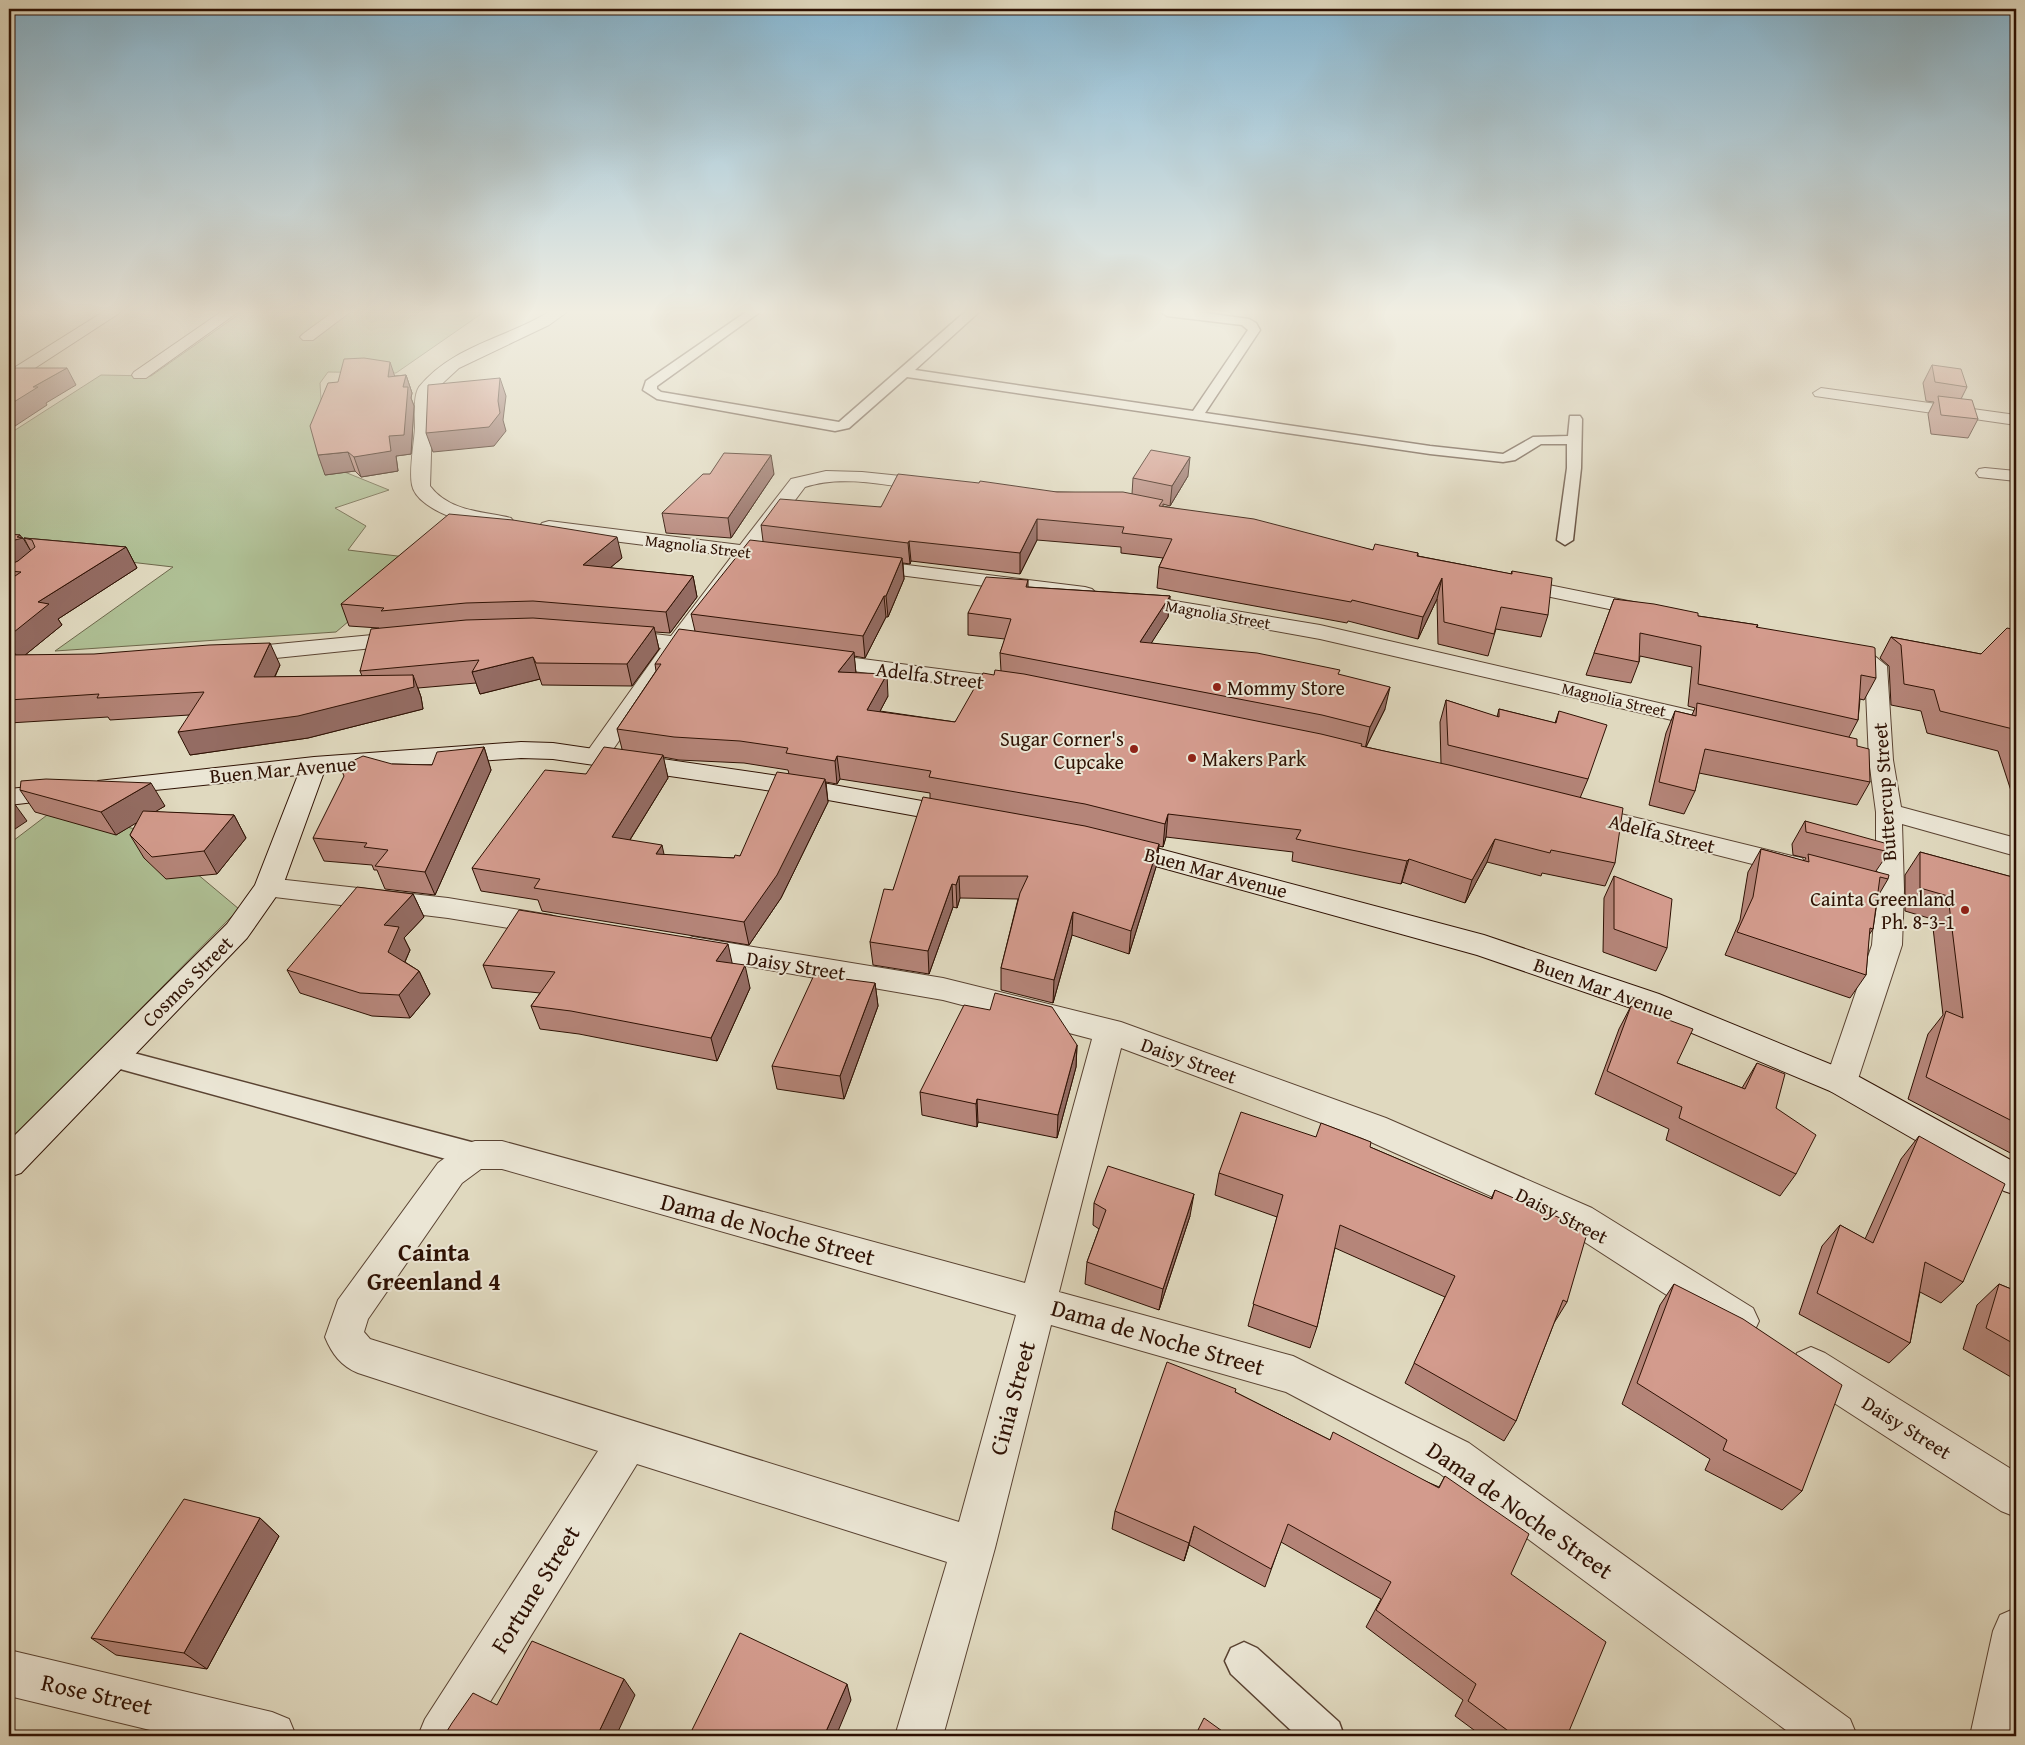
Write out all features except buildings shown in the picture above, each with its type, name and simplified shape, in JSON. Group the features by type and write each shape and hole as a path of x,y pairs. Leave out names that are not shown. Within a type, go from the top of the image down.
{"street":[{"name":"Magnolia Street","path":"425,393 421,486 427,498 460,513 477,518 785,556"},
{"path":"1824,393 2016,420"},
{"path":"1986,473 2016,476"},
{"path":"596,756 677,642 792,488 807,479 828,476 946,487"},
{"name":"Magnolia Street","path":"843,564 1109,597 1320,632 1726,725"},
{"path":"1498,580 1663,614"},
{"path":"598,636 735,649"},
{"path":"216,657 424,638"},
{"name":"Buttercup Street","path":"1819,646 1858,654 1876,666 1871,758 1889,812 1890,890 1887,945 1841,1082"},
{"name":"Adelfa Street","path":"793,657 1034,689"},
{"name":"Buen Mar Avenue","path":"9,797 314,766 521,750 596,756 806,788 979,819"},
{"name":"Cosmos Street","path":"9,1163 111,1057 237,931 268,888 314,766"},
{"name":"Adelfa Street","path":"1565,809 1890,890"},
{"path":"1889,812 2016,847"},
{"name":"Buen Mar Avenue","path":"1093,840 1207,869 1484,946 1648,1002 1841,1082 2016,1180"},
{"path":"268,888 448,908 584,931"},
{"name":"Daisy Street","path":"662,943 943,989 1110,1031 1374,1128 1579,1219 2016,1496"},
{"name":"Cinia Street","path":"920,1736 973,1548 1110,1031"},
{"path":"475,1155 450,1173 351,1312 344,1337 358,1354 628,1441 973,1548"},
{"name":"Dama de Noche Street","path":"475,1155 502,1155 1293,1375 1454,1458 1833,1736"},
{"name":"Fortune Street","path":"442,1736 628,1441"},
{"path":"1994,1736 2016,1631"},
{"name":"Rose Street","path":"9,1673 272,1736"}],"lane":[{"path":"654,393 835,427 844,425 879,393"},
{"path":"1046,393 1494,458 1510,457 1538,440 1575,440"},
{"path":"1196,416 1211,393"},
{"path":"1565,540 1574,468 1575,419"},
{"path":"111,1057 475,1155"},
{"path":"1244,1661 1325,1736"}],"green space":[{"path":"72,393 321,393 325,464 389,490 335,508 366,526 348,550 422,559 336,632 55,651 173,567 9,548 9,434"},
{"path":"55,809 147,832 239,909 9,1142 9,844"}],"place":[{"name":"Mommy Store","path":"1217,687"},
{"name":"Sugar Corner's Cupcake","path":"1134,749"},
{"name":"Makers Park","path":"1192,758"},
{"name":"Cainta Greenland Ph. 8-3-1","path":"1965,910"}],"district":[{"name":"Cainta Greenland 4","path":"434,1266"}]}
